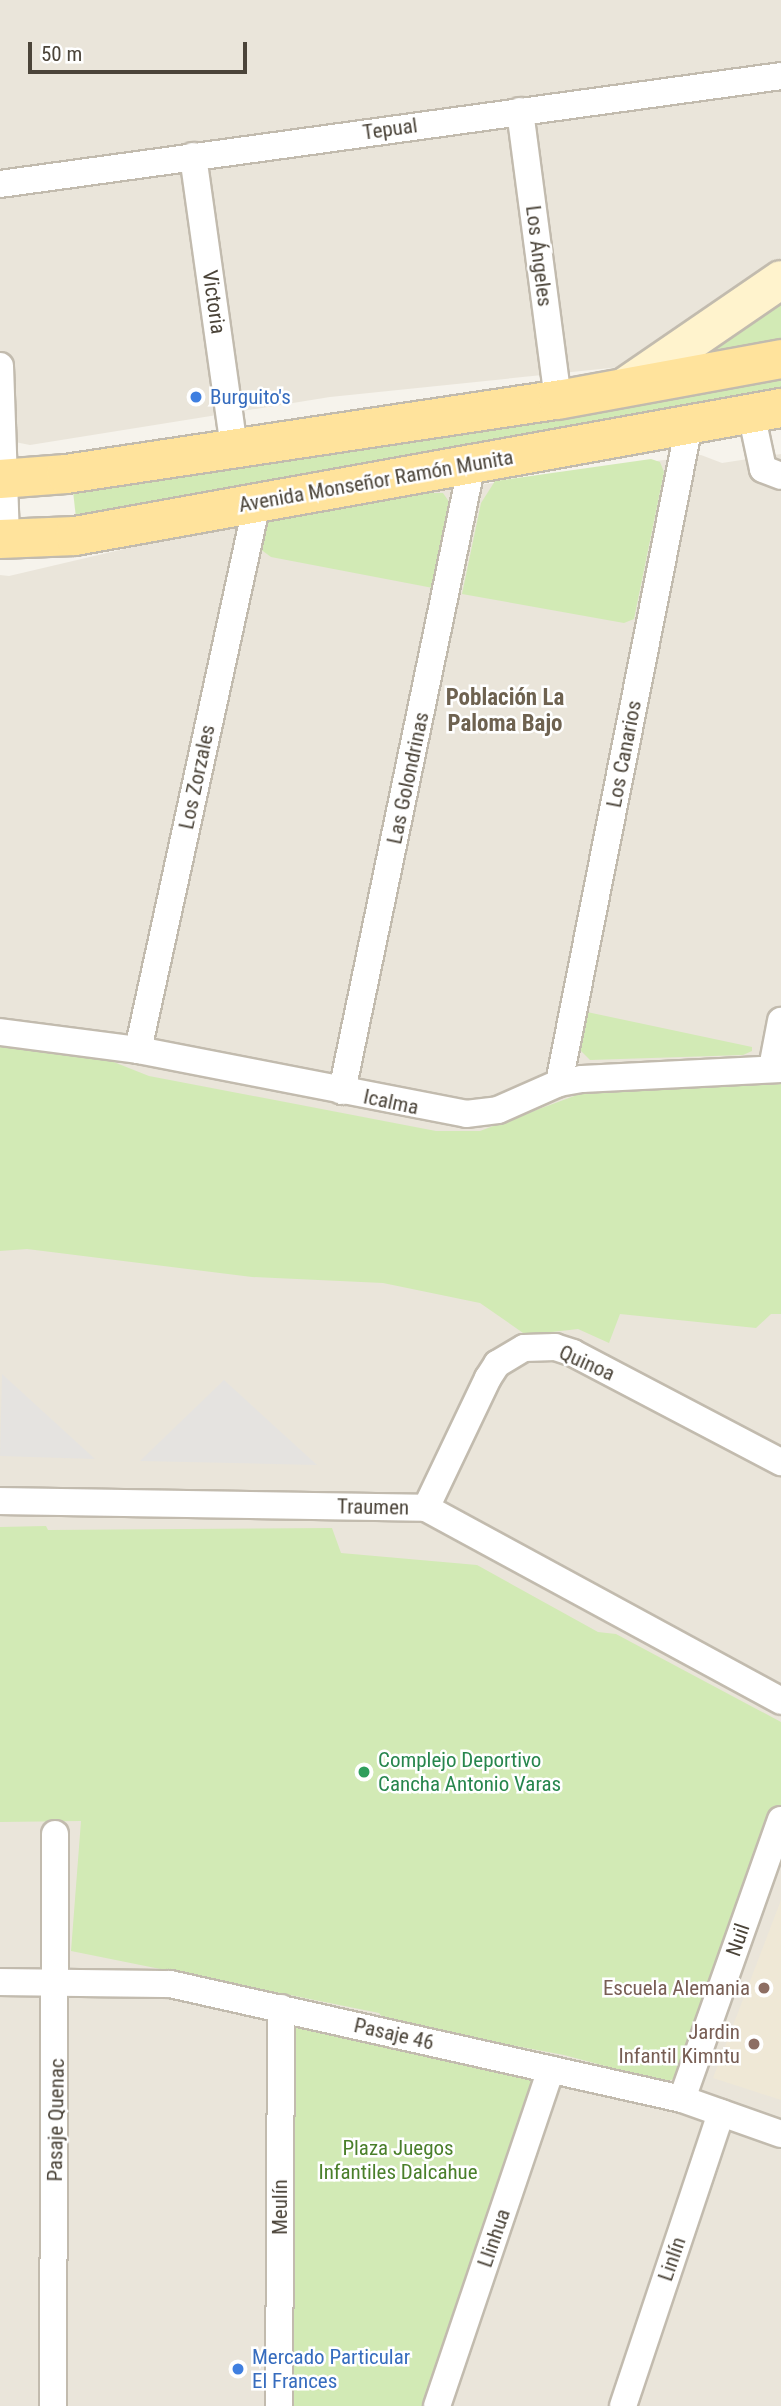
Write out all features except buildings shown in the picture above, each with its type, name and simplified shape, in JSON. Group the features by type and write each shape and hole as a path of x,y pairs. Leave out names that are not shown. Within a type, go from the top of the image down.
{"main road":[{"path":"621,388 781,279"},
{"path":"2,479 234,449 558,400 781,359"},
{"name":"Avenida Monseñor Ramón Munita","path":"3,539 75,537 766,410"}],"street":[{"name":"Tepual","path":"0,184 781,76"},
{"name":"Los Ángeles","path":"520,111 558,400"},
{"name":"Victoria","path":"193,156 234,449"},
{"path":"0,366 3,539"},
{"name":"Avenida Monseñor Ramón Munita","path":"766,410 763,469 781,476"},
{"name":"Los Canarios","path":"559,1083 689,425"},
{"name":"Las Golondrinas","path":"342,1091 472,464"},
{"name":"Los Zorzales","path":"138,1050 257,503"},
{"path":"776,1068 781,1021"},
{"name":"Icalma","path":"0,1032 138,1050 466,1114 498,1110 559,1083 776,1068"},
{"name":"Quinoa","path":"426,1508 488,1378 497,1364 524,1348 555,1347 573,1353 781,1462"},
{"name":"Traumen","path":"0,1501 426,1508 781,1701"},
{"name":"Nuil","path":"682,2099 781,1820"},
{"name":"Pasaje Quenac","path":"53,2406 57,1981 55,1834"},
{"name":"Pasaje 46","path":"0,1982 161,1983 682,2099 781,2134"},
{"name":"Meulín","path":"279,2406 281,2008"},
{"name":"Llinhua","path":"437,2406 551,2070"},
{"name":"Linlín","path":"623,2406 721,2113"}],"shaded area":[{"path":"0,0 781,0 781,262 630,366 330,397 30,445 0,439"},
{"path":"781,454 781,2406 0,2406 0,575 9,576 286,511 701,455 722,463"},
{"path":"2,1374 95,1459 0,1456"},
{"path":"224,1380 317,1465 140,1461"},
{"name":"Jardin Infantil Kimntu","path":"781,1900 781,2100 713,2078"}],"green space":[{"path":"781,301 781,343 709,356 713,348"},
{"path":"781,376 781,392 76,518 73,491"},
{"path":"651,459 660,462 664,472 634,619 624,623 462,594 481,503 495,481"},
{"path":"418,493 443,493 452,506 433,588 271,557 256,546 265,523 275,517"},
{"path":"587,1012 752,1047 752,1051 743,1055 590,1060 578,1048 581,1022"},
{"path":"0,1044 96,1055 149,1076 436,1131 480,1131 585,1092 781,1084 781,1314 771,1314 756,1328 620,1314 609,1343 578,1329 526,1335 480,1303 383,1283 252,1277 27,1249 0,1251"},
{"name":"Complejo Deportivo Cancha Antonio Varas","path":"46,1526 48,1530 332,1528 341,1553 477,1565 598,1632 616,1634 781,1722 781,1860 761,1852 679,2077 665,2082 564,2055 386,2022 379,2013 71,1951 81,1821 0,1822 0,1527"},
{"name":"Plaza Juegos Infantiles Dalcahue","path":"290,2024 540,2079 427,2406 289,2406"}],"place":[{"name":"Burguito's","path":"196,397"},
{"name":"Complejo Deportivo Cancha Antonio Varas","path":"364,1772"},
{"name":"Escuela Alemania","path":"764,1988"},
{"name":"Jardin Infantil Kimntu","path":"754,2044"},
{"name":"Mercado Particular El Frances","path":"238,2369"}],"district":[{"name":"Población La Paloma Bajo","path":"505,711"}]}
